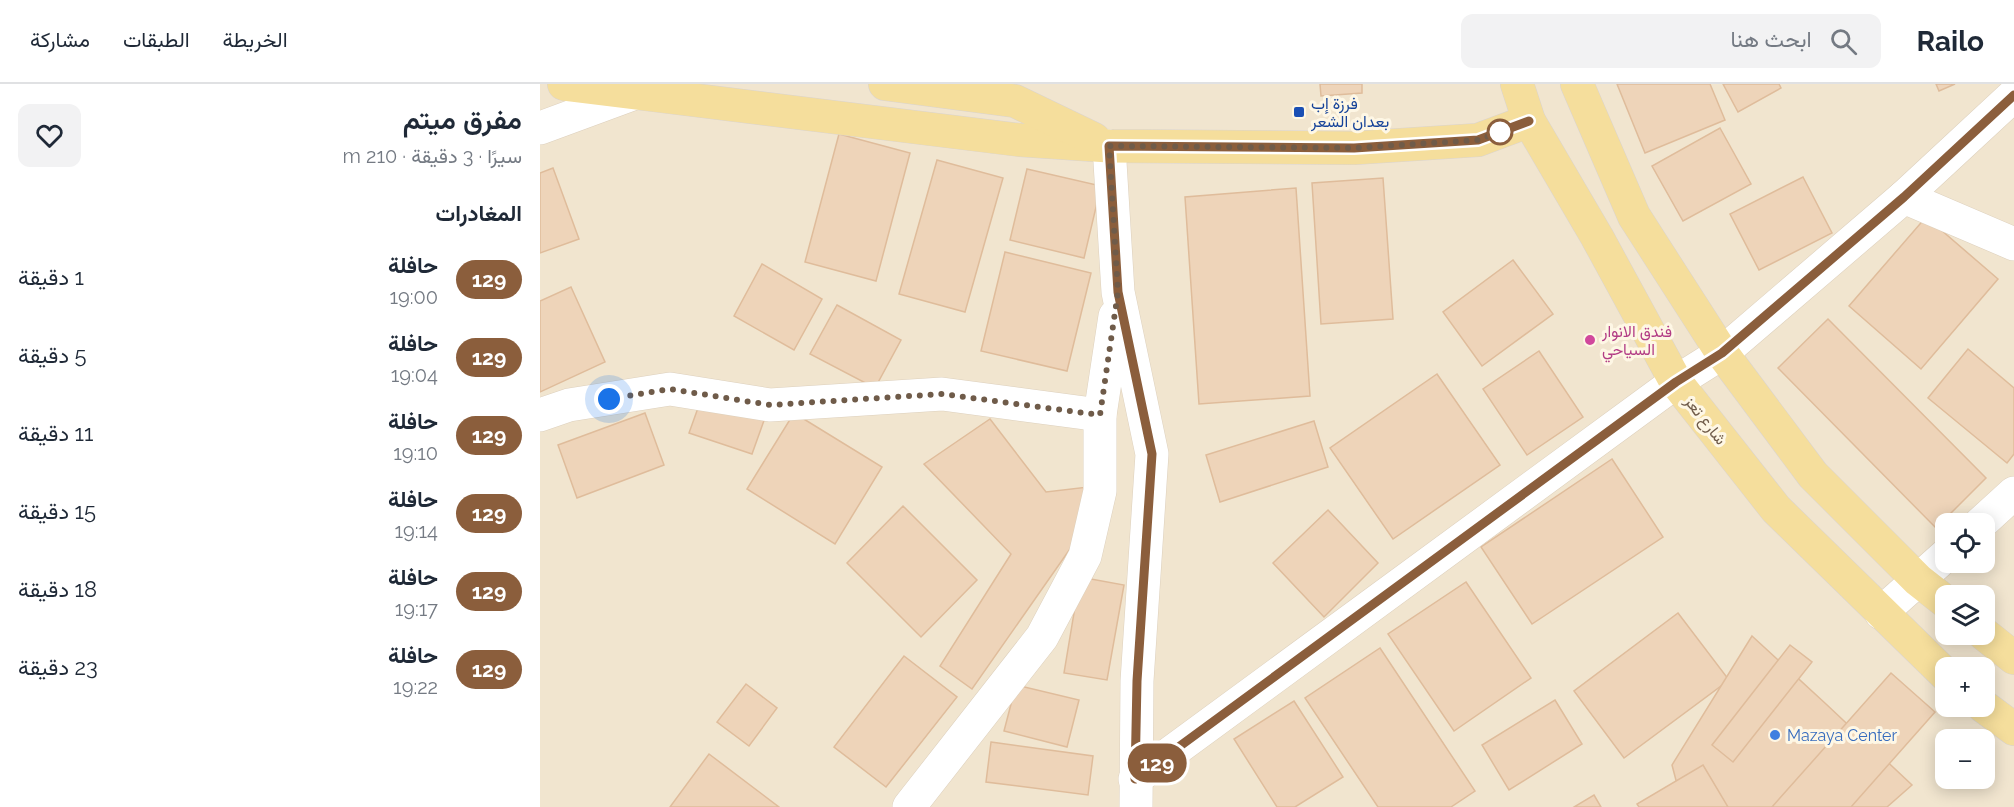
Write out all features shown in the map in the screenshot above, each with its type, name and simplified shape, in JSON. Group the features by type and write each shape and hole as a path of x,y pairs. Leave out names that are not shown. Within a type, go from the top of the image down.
{"main road":[{"path":"564,84 1020,140 1109,146 1377,147 1478,140 1529,121"},
{"path":"885,84 1015,101 1109,146"},
{"name":"شارع تعز","path":"1517,84 1529,121 1597,237 1676,382 1776,508 1935,665"},
{"path":"1577,84 1634,216 1722,353 1812,475 1935,594"},
{"path":"1995,643 2014,658"},
{"path":"1995,715 2014,729"}],"street":[{"path":"540,128 634,93"},
{"path":"1136,793 1676,382 1722,353 1904,197 2014,95"},
{"path":"1109,146 1118,292 1152,454 1137,681 1136,793"},
{"path":"1904,197 2014,244"},
{"path":"909,807 1042,637 1085,556 1100,491 1100,415 1118,292"},
{"path":"540,415 569,405 670,389 770,405 942,394 1100,415"},
{"path":"1992,513 2014,493"},
{"path":"1881,613 1935,565"}],"shaded area":[{"path":"540,84 2014,84 2014,807 540,807"}],"building":[{"path":"1320,84 1362,84 1362,93 1321,96"},
{"path":"1617,84 1710,84 1725,120 1645,153"},
{"path":"1723,84 1779,84 1781,88 1738,112"},
{"path":"1936,84 1955,84 1939,91"},
{"path":"1720,128 1751,184 1683,221 1652,166"},
{"path":"839,134 910,153 876,281 805,262"},
{"path":"937,160 1003,178 965,312 899,294"},
{"path":"553,168 579,239 540,253 540,173"},
{"path":"1027,169 1101,186 1084,258 1010,240"},
{"path":"1803,177 1832,233 1759,270 1730,214"},
{"path":"1383,178 1393,319 1321,324 1312,183"},
{"path":"1296,188 1310,396 1199,404 1185,197"},
{"path":"1926,217 1998,279 1921,369 1849,306"},
{"path":"1005,252 1091,273 1067,371 981,351"},
{"path":"1513,260 1553,314 1482,366 1443,312"},
{"path":"762,264 822,299 794,350 734,316"},
{"path":"571,287 605,362 540,392 540,301"},
{"path":"837,305 901,340 875,388 810,354"},
{"path":"1828,319 1986,478 1951,513 1935,513 1935,527 1778,368"},
{"path":"1968,349 2014,388 2014,454 2007,463 1928,398"},
{"path":"1539,351 1583,417 1527,455 1483,389"},
{"path":"1437,374 1500,465 1393,539 1330,448"},
{"path":"703,394 766,415 752,454 689,433"},
{"path":"645,413 664,465 577,498 558,445"},
{"path":"794,413 882,467 835,544 747,489"},
{"path":"990,419 1046,492 1088,487 1091,519 972,689 940,666 1011,554 924,464"},
{"path":"1314,421 1328,467 1220,502 1206,455"},
{"path":"1612,459 1663,537 1532,624 1481,547"},
{"path":"903,506 977,580 921,637 847,563"},
{"path":"1328,510 1378,563 1324,617 1273,563"},
{"path":"1080,577 1124,585 1107,680 1064,673"},
{"path":"1466,582 1531,678 1454,731 1388,634"},
{"path":"1678,613 1729,680 1624,758 1574,691"},
{"name":"Mazaya Center","path":"1752,636 1912,785 1887,807 1683,807 1672,765"},
{"path":"1790,645 1812,662 1733,762 1712,745"},
{"path":"1380,648 1475,791 1451,807 1378,807 1305,698"},
{"path":"904,656 957,697 886,787 834,747"},
{"path":"1891,673 1935,712 1851,807 1772,807"},
{"path":"746,684 777,708 749,746 717,722"},
{"path":"1016,685 1079,700 1067,747 1004,731"},
{"path":"1555,700 1582,744 1509,790 1482,745"},
{"path":"1294,701 1343,777 1295,807 1277,807 1234,739"},
{"path":"991,742 1093,756 1088,795 986,782"},
{"path":"709,754 779,807 670,807"},
{"path":"1703,765 1728,807 1639,807 1637,804"},
{"path":"1594,795 1601,807 1574,807"}],"bus line":[{"name":"129","path":"1529,121 1478,140 1354,148 1109,146 1118,292 1152,454 1137,681 1135,779 1676,382 1722,353 1904,197 2014,95"}],"place":[{"name":"فرزة إب بعدان الشعر","path":"1299,112"},
{"name":"فندق الانوار السياحي","path":"1590,340"},
{"name":"Mazaya Center","path":"1775,735"}],"route":[{"path":"609,399 670,389 770,405 942,394 1100,415 1118,292 1109,146 1354,148 1478,140 1500,132"}]}
